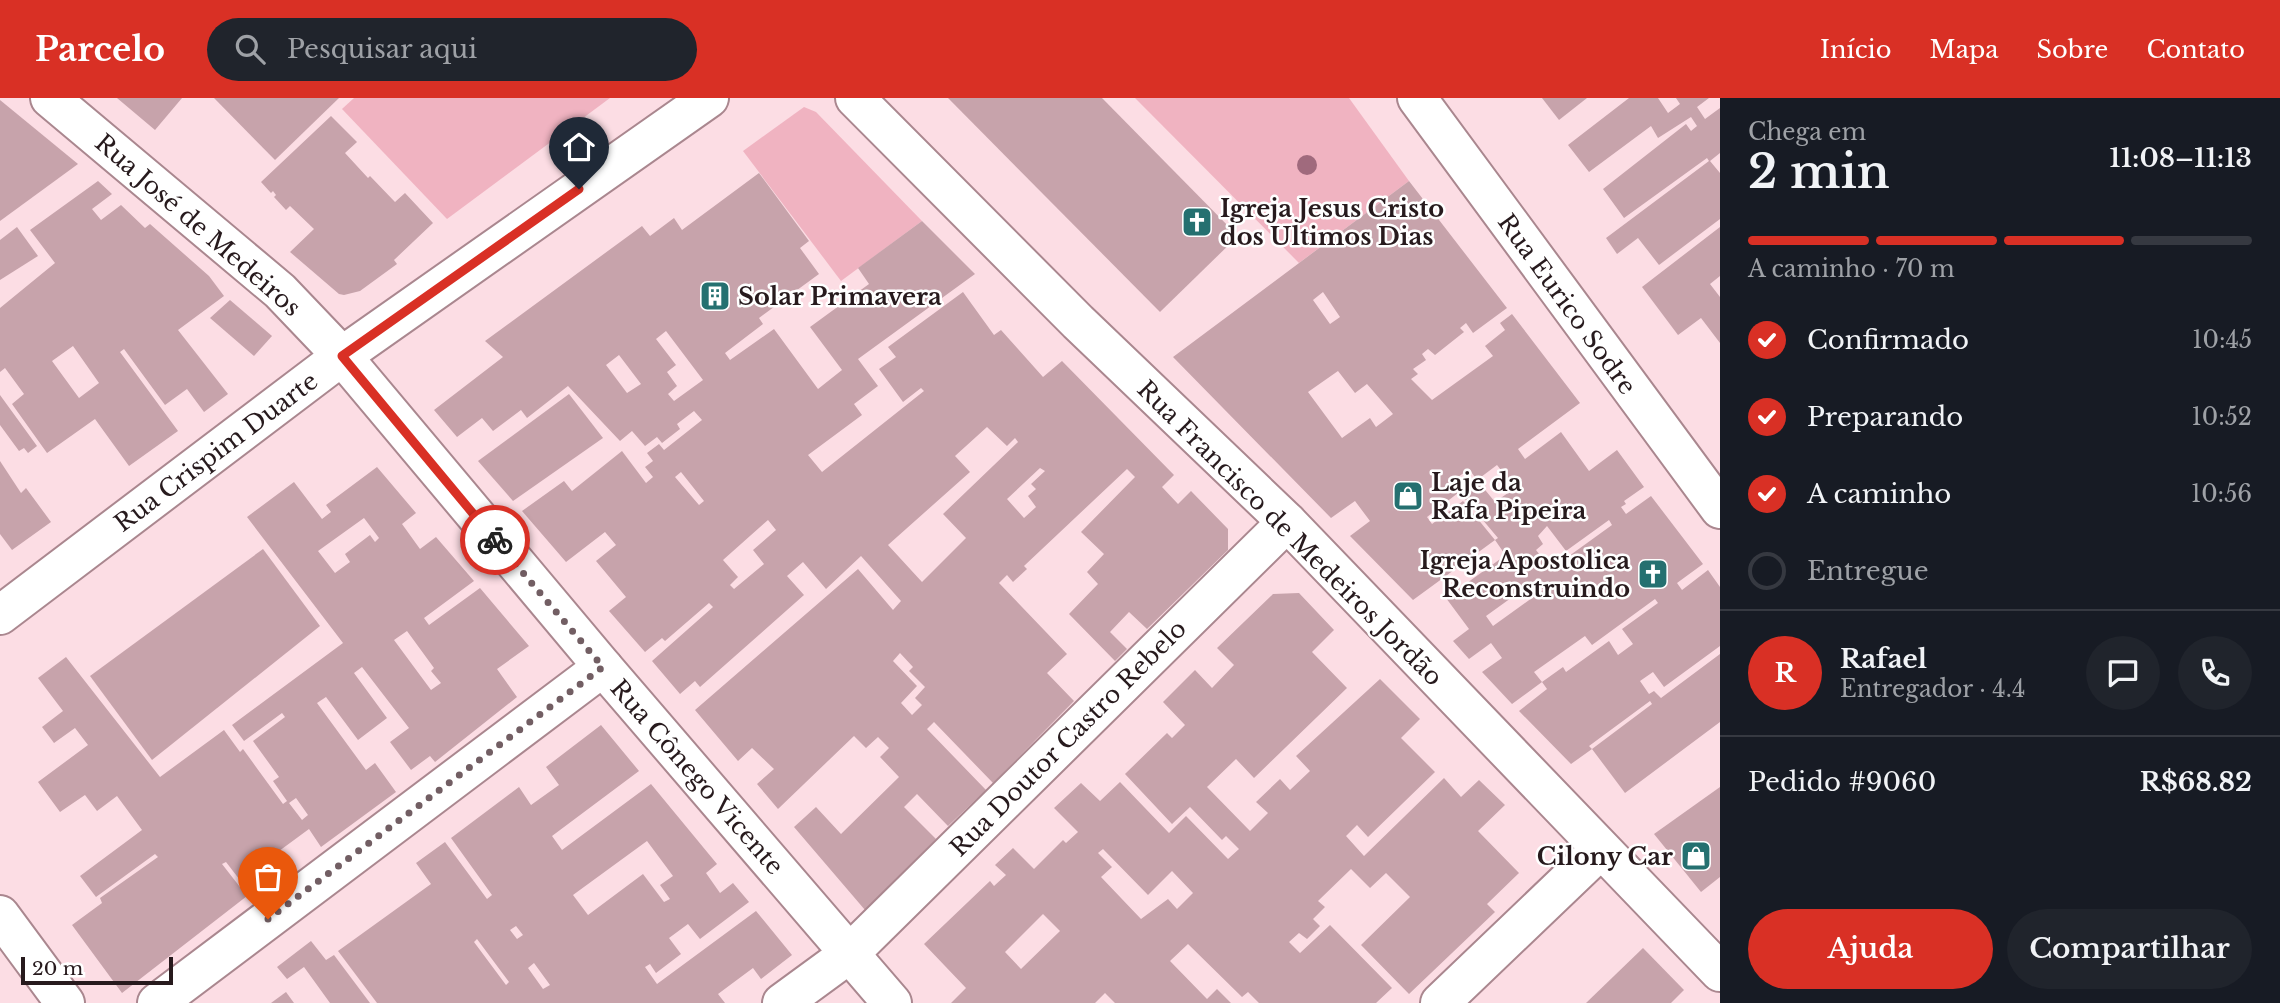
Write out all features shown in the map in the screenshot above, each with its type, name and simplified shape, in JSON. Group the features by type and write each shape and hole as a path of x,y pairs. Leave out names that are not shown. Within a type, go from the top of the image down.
{"street":[{"name":"Rua José de Medeiros","path":"50,98 280,291 342,356"},
{"name":"Rua Crispim Duarte","path":"0,615 342,356 709,98"},
{"name":"Rua Francisco de Medeiros Jordão","path":"855,98 1078,322 1287,522 1720,972"},
{"name":"Rua Eurico Sodre","path":"1417,98 1720,509"},
{"name":"Rua Cônego Vicente","path":"342,356 603,667 892,1003"},
{"name":"Rua Doutor Castro Rebelo","path":"782,1003 849,954 1287,522"},
{"path":"157,1003 603,667"},
{"path":"1440,1003 1600,850"},
{"path":"0,915 65,1003"}],"shaded area":[{"path":"354,98 610,98 447,219 342,109"},
{"path":"1135,98 1349,98 1409,181 1299,263"},
{"path":"804,107 816,112 922,221 841,281 743,151"}],"building":[{"path":"117,98 182,98 155,130"},
{"path":"214,98 339,98 275,160"},
{"path":"948,98 1102,98 1238,236 1160,312"},
{"path":"1542,98 1587,98 1559,120"},
{"path":"1629,98 1658,98 1668,113 1680,104 1676,98 1709,98 1697,107 1705,119 1720,108 1720,153 1710,161 1720,173 1720,219 1659,265 1638,238 1617,254 1606,238 1709,161 1707,158 1624,218 1603,189 1686,124 1691,131 1697,126 1691,117 1658,138 1651,126 1589,172 1568,145"},
{"path":"0,100 78,164 0,221"},
{"path":"331,116 357,142 345,153 368,178 370,176 395,202 405,193 433,223 394,260 397,264 360,291 344,295 339,294 290,252 314,229 290,206 286,210 274,197 276,195 273,191 271,193 261,182"},
{"path":"759,173 809,241 800,248 819,274 759,318 763,324 725,353 730,360 774,329 818,389 842,370 810,327 869,284 858,268 922,221 975,274 858,359 878,386 854,404 862,415 808,455 822,472 924,391 921,388 903,402 879,369 896,357 888,347 963,292 994,335 1001,330 1043,377 1062,361 1174,475 1162,487 1178,504 1191,491 1228,529 1228,550 1147,629 1129,612 1110,632 1127,649 1115,661 1069,614 1098,584 1087,572 1104,554 1081,532 1135,477 1127,469 1024,566 1027,569 1013,582 1007,575 999,583 1067,654 1047,673 1074,701 993,783 934,722 927,729 986,790 948,826 917,794 904,807 936,839 865,910 794,827 816,807 841,834 899,777 880,757 889,748 878,737 866,748 854,736 778,809 757,784 774,769 752,748 738,761 695,710 858,569 893,610 901,601 861,556 826,589 803,562 787,576 804,595 700,687 695,681 680,694 652,661 713,607 709,603 665,641 662,638 645,652 609,611 626,597 596,561 616,545 605,532 566,562 522,511 564,481 572,491 622,451 646,483 653,477 645,467 653,461 647,453 659,444 664,450 702,420 694,411 677,424 680,429 662,443 657,437 645,446 632,431 620,441 568,386 527,418 521,410 493,431 482,418 457,437 434,410 503,357 485,341 642,226 650,236 674,218 682,230","holes":["666,331 703,380 674,401 668,394 677,386 667,372 676,365 656,339","619,355 641,384 627,393 606,365","987,427 1007,446 1015,438 1018,442 943,514 966,538 922,582 888,545 970,472 955,456","1040,468 1045,471 1031,484 1036,489 1028,496 1036,507 1024,518 1007,499","681,472 704,501 699,505 675,477","768,520 776,530 753,550 764,564 734,589 730,585 738,577 723,560","900,653 913,667 909,671 925,687 915,698 922,705 912,715 901,703 917,686 893,661"]},
{"path":"98,181 112,194 92,209 101,220 121,205 145,228 150,224 209,276 224,296 178,330 228,394 204,412 187,389 165,405 124,349 120,352 178,431 129,466 95,419 47,453 12,404 24,394 5,368 0,372 0,308 55,263 30,230","holes":["73,346 99,383 79,398 52,361"]},
{"path":"1409,181 1507,308 1473,333 1466,323 1460,328 1464,332 1435,355 1428,349 1422,354 1426,360 1413,369 1418,374 1411,379 1432,400 1493,356 1485,346 1505,330 1500,323 1512,314 1580,403 1518,449 1525,459 1561,432 1589,471 1617,450 1644,487 1624,501 1626,504 1621,507 1626,514 1651,496 1703,564 1677,583 1682,590 1708,570 1720,587 1720,646 1664,687 1653,672 1640,681 1649,694 1654,691 1661,698 1720,654 1720,722 1625,793 1592,749 1571,764 1519,711 1547,689 1542,682 1512,704 1482,672 1502,658 1491,643 1469,659 1453,641 1469,629 1446,598 1510,552 1504,553 1495,540 1413,600 1350,536 1370,521 1355,501 1331,518 1173,357","holes":["1323,292 1340,317 1330,324 1313,300","1338,371 1355,393 1367,384 1393,414 1376,427 1370,418 1342,438 1308,392","1497,465 1515,488 1495,502 1477,480","1469,469 1477,480 1460,493 1498,538 1495,540 1463,501 1432,524 1427,517 1458,493 1450,483","1609,520 1612,525 1551,569 1536,550 1543,544 1538,536 1547,526 1566,551","1536,580 1543,590 1493,626 1486,616","1655,599 1658,603 1622,629 1633,644 1618,655 1609,641 1566,672 1563,667 1542,682 1534,672 1585,636 1592,645","1650,701 1652,704 1592,749 1589,746"]},
{"path":"17,227 38,256 0,280 0,240"},
{"path":"1720,227 1720,276 1710,284 1720,297 1720,343 1701,318 1678,335 1642,287"},
{"path":"230,300 272,336 254,356 210,318"},
{"path":"569,394 603,438 513,501 478,461"},
{"path":"0,395 37,446 28,453 24,448 19,451 0,425"},
{"path":"0,461 21,493 26,488 51,522 12,550 0,534"},
{"path":"377,467 416,513 402,524 420,549 436,537 474,581 424,618 429,625 480,588 529,646 497,669 517,697 435,762 430,756 411,770 390,742 409,728 362,667 354,673 387,718 358,740 326,697 317,703 366,770 375,763 396,792 321,847 309,829 275,854 287,872 253,897 226,862 222,864 247,896 122,993 72,925 102,903 100,898 158,857 155,854 96,897 80,876 142,830 117,796 97,811 85,795 60,812 38,782 88,745 75,728 54,743 42,727 63,711 38,678 66,657 160,777 224,730 240,752 243,749 283,804 287,801 273,781 279,777 253,741 285,717 282,713 244,741 232,725 343,643 247,517 294,482 322,519 331,512 326,505","holes":["364,518 379,538 375,542 370,535 345,554 350,562 335,573 318,551","407,631 434,668 431,671 441,683 431,690 394,640","296,798 308,815 302,820 289,803"]},
{"path":"263,549 320,626 152,760 90,676"},
{"path":"1299,593 1334,630 1312,652 1347,688 1254,778 1236,759 1207,787 1250,831 1268,813 1256,802 1280,779 1290,790 1310,771 1296,756 1380,679 1420,719 1401,738 1435,772 1368,837 1357,825 1346,836 1364,856 1444,778 1461,797 1479,780 1505,805 1478,831 1519,873 1487,904 1495,912 1409,994 1361,945 1410,897 1386,873 1370,888 1351,869 1318,901 1325,907 1313,919 1320,926 1307,939 1299,933 1289,942 1300,953 1330,925 1392,988 1376,1003 1259,1003 1248,992 1242,997 1188,944 1170,961 1207,999 1217,989 1231,1003 1115,1003 1105,993 1095,1003 951,1003 966,988 924,944 990,881 994,886 1006,875 995,865 1013,848 1034,869 1063,840 1066,843 1078,832 1054,808 1081,783 1100,801 1120,782 1169,833 1186,816 1228,859 1239,849 1226,836 1222,840 1190,807 1172,824 1125,774 1167,733 1172,738 1185,725 1163,702 1195,670 1212,688 1234,665 1217,648 1273,594","holes":["1103,849 1148,895 1172,871 1193,893 1177,909 1168,899 1141,919 1101,877 1112,867 1098,853","1043,914 1060,931 1021,969 1005,952"]},
{"path":"601,725 639,771 552,836 562,850 651,784 717,864 706,873 720,893 733,883 749,902 700,939 688,924 669,938 681,954 656,973 650,964 645,967 657,984 756,911 792,955 761,979 753,968 718,994 725,1003 377,1003 338,951 431,884 416,863 445,842 487,899 492,895 451,838 519,787 531,805 559,785 546,767","holes":["647,841 673,876 660,885 670,899 664,902 643,874 588,915 573,895","516,926 523,935 517,939 510,930","477,939 509,982 506,985 474,942","534,963 550,985 543,989 528,968"]},
{"name":"Cilony Car","path":"1720,787 1720,877 1701,892 1654,834"},
{"path":"311,941 326,960 334,955 370,1003 330,1003 304,967 287,979 277,967"},
{"path":"1643,948 1684,990 1671,1003 1586,1003"},
{"path":"286,992 294,1003 271,1003"}],"way so far":[{"path":"268,919 603,667 495,540"}],"place":[{"name":"Igreja Jesus Cristo dos Ultimos Dias","path":"1197,222"},
{"name":"Solar Primavera","path":"715,296"},
{"name":"Laje da Rafa Pipeira","path":"1408,496"},
{"name":"Igreja Apostolica Reconstruindo","path":"1653,574"},
{"name":"Cilony Car","path":"1696,856"}],"route":[{"path":"495,540 342,356 579,189"}]}
